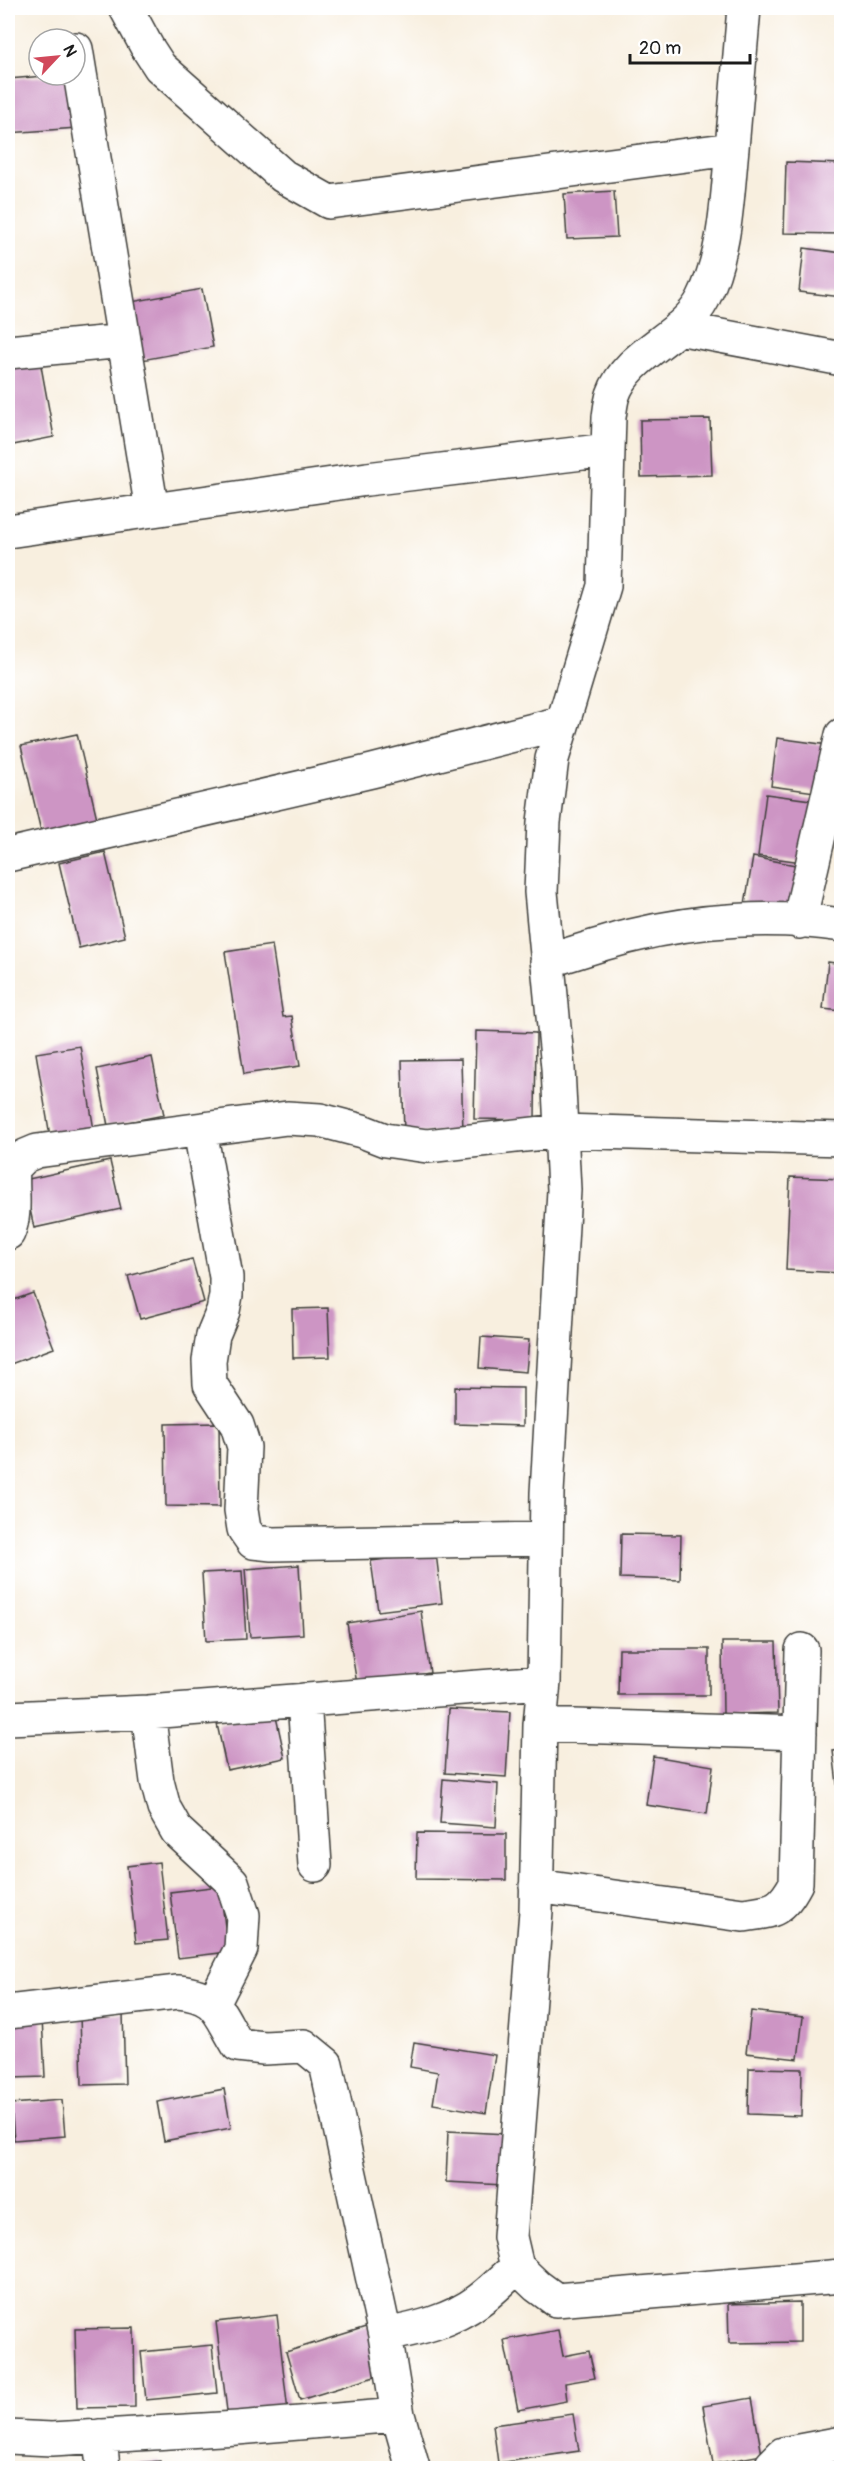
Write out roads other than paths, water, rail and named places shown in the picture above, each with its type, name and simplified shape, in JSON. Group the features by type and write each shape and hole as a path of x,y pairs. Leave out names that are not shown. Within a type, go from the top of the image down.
{"street":[{"path":"126,8 160,67 283,176 329,202 732,149"},
{"path":"744,8 726,212 717,260 702,301 678,328 625,375 613,394 609,417 604,586 561,723 552,759 544,822 541,892 558,1068 564,1190 546,1539 544,1682 540,1725 536,1886 510,2237 517,2267 556,2300 842,2277"},
{"path":"82,87 152,510"},
{"path":"678,328 842,359"},
{"path":"8,352 124,341"},
{"path":"8,531 367,479 608,450"},
{"path":"8,855 372,771 561,723"},
{"path":"799,922 842,735"},
{"path":"547,961 632,936 707,922 764,921 842,925"},
{"path":"8,1233 14,1217 13,1168 25,1156 37,1151 287,1118 320,1120 362,1131 385,1140 427,1146 561,1131 842,1139"},
{"path":"200,1130 226,1277 225,1303 213,1335 209,1360 210,1384 237,1425 243,1447 241,1510 244,1529 253,1542 272,1544 546,1539"},
{"path":"536,1886 743,1915 768,1912 785,1903 796,1883 802,1650"},
{"path":"8,1718 148,1712 544,1682"},
{"path":"304,1700 315,1865"},
{"path":"148,1712 157,1781 164,1808 177,1831 232,1882 243,1916 241,1949 213,2004"},
{"path":"540,1725 800,1733"},
{"path":"8,2012 178,1992 199,1994 213,2004 238,2045 264,2048 304,2046 326,2064 385,2334 398,2415 413,2469"},
{"path":"385,2334 434,2324 457,2313 477,2302 517,2267"},
{"path":"8,2437 51,2439 398,2415"},
{"path":"100,2436 103,2469"},
{"path":"772,2469 772,2465 783,2454 842,2443"}]}
